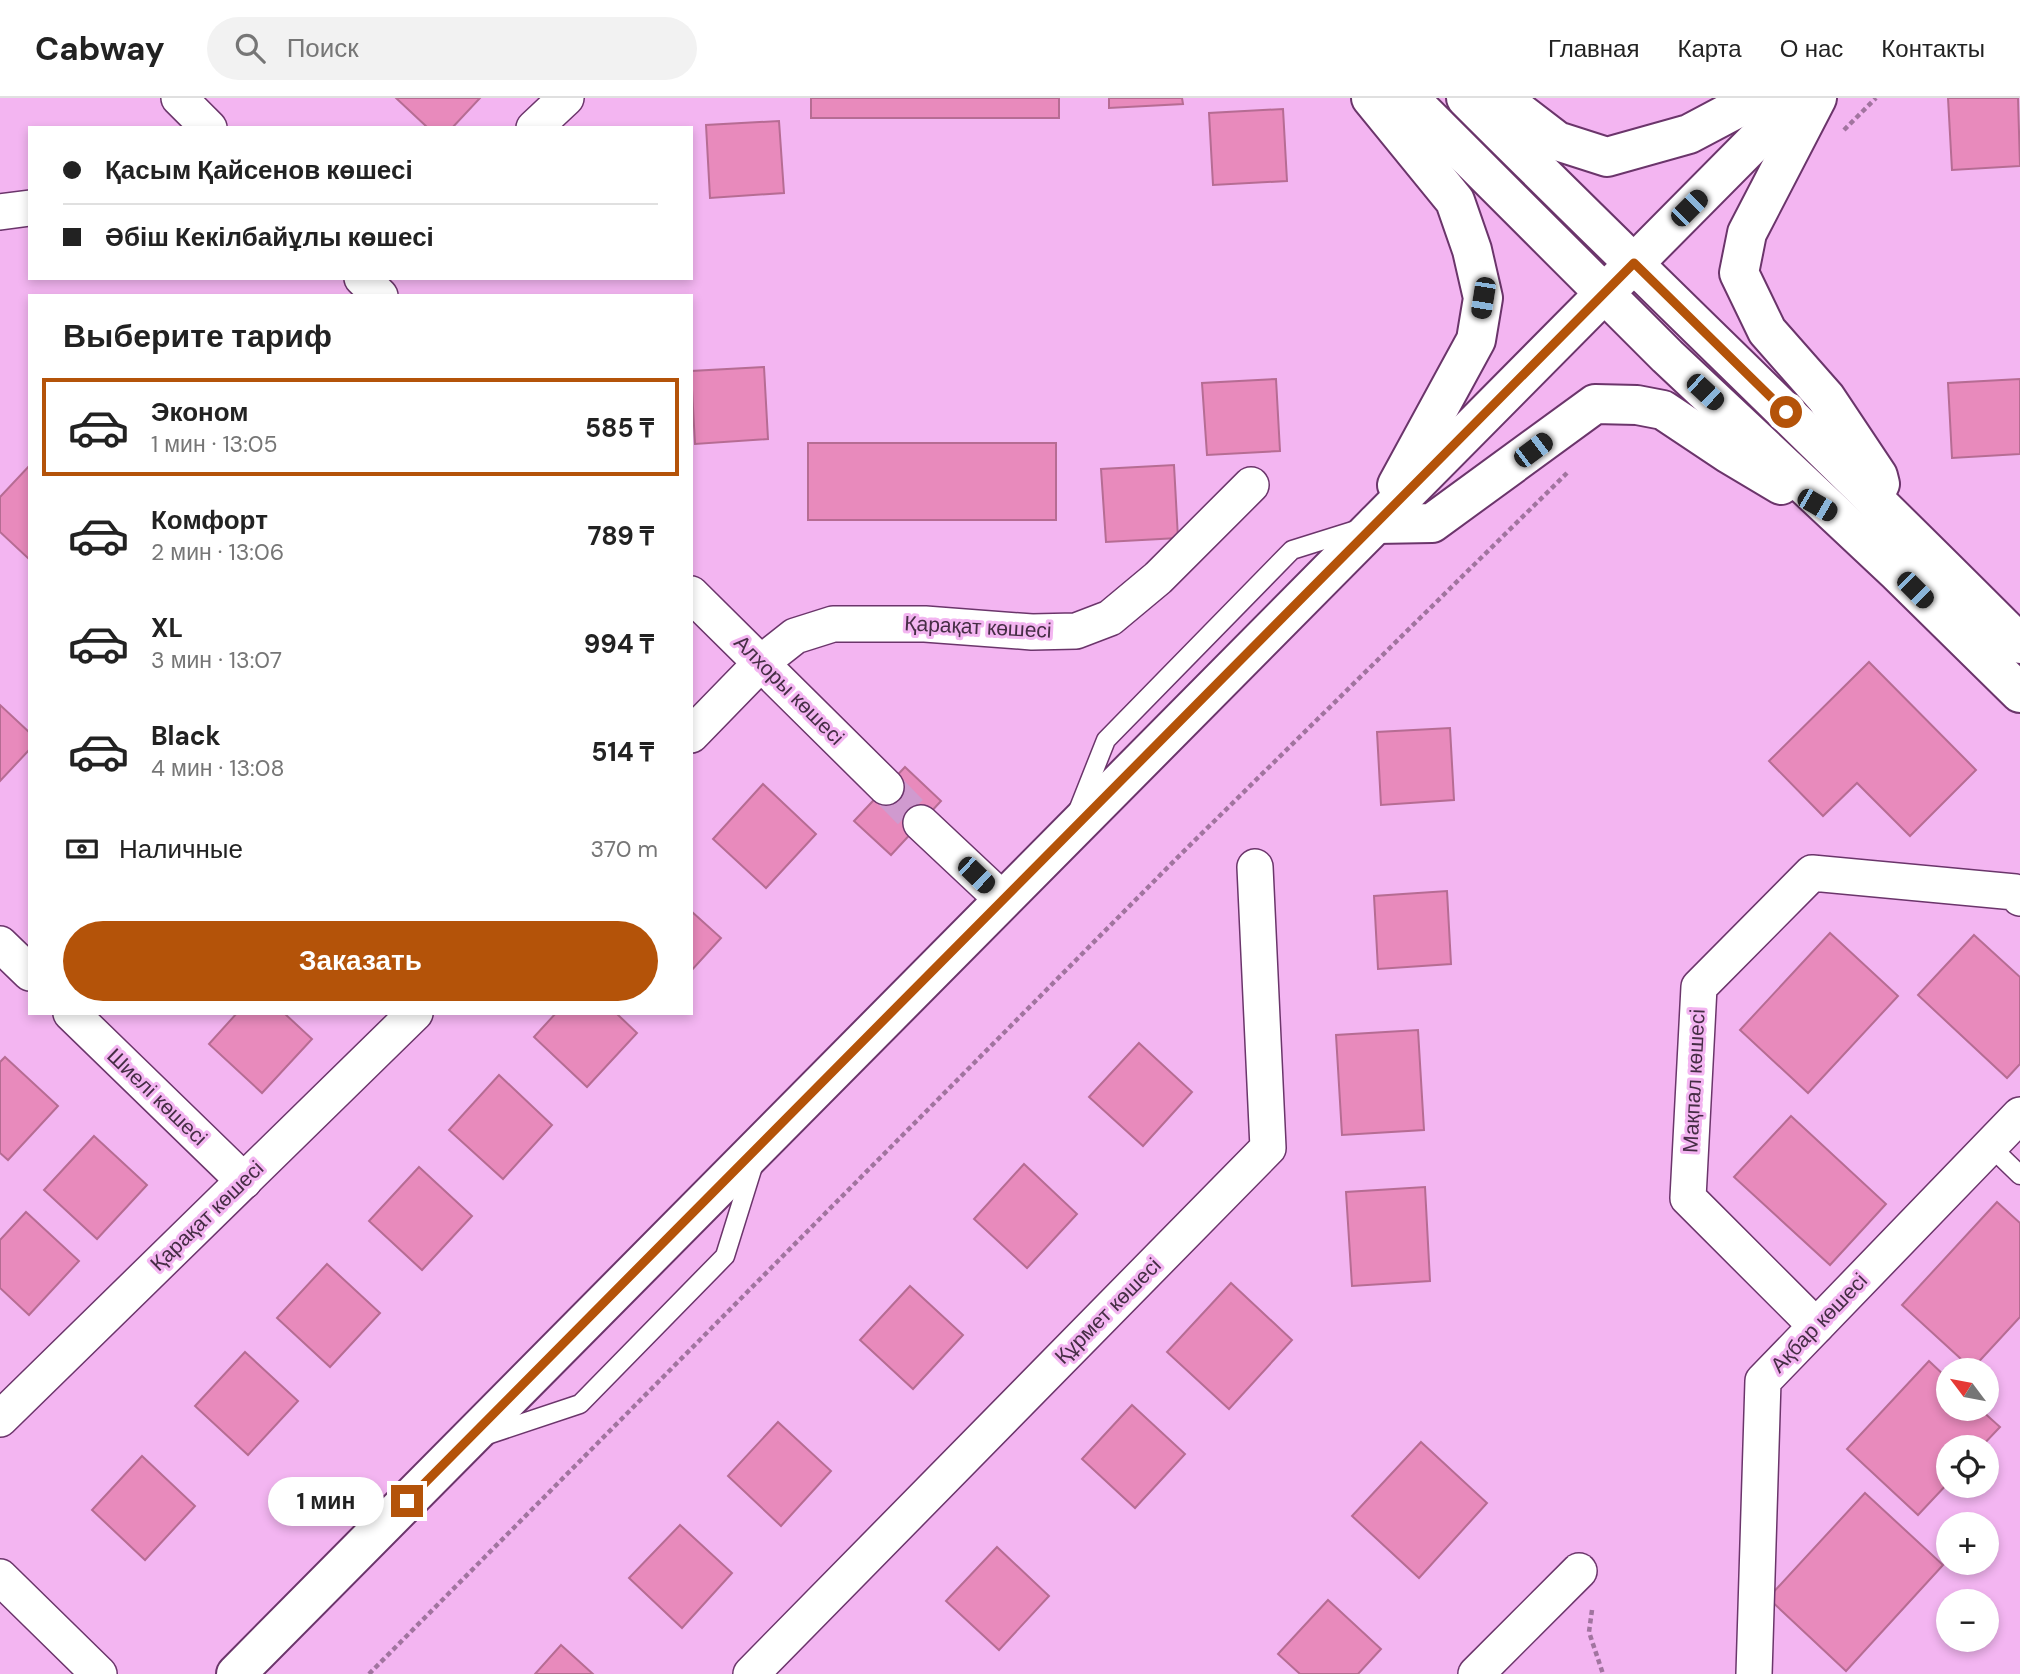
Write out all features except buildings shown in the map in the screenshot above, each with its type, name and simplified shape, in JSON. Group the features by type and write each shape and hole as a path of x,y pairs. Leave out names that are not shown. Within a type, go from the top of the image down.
{"street":[{"path":"179,98 207,126"},
{"path":"536,126 566,98"},
{"path":"1371,98 1455,201 1472,250 1483,298 1476,340 1376,524"},
{"path":"1409,98 1667,356 2020,693"},
{"path":"1466,98 1706,336 1884,507 2020,644"},
{"path":"1501,98 1557,141 1607,157 1689,134 1757,98"},
{"path":"236,1674 1798,98"},
{"path":"1817,98 1747,233 1739,272 1767,331 1826,398 1878,476 1884,507"},
{"path":"0,212 28,208"},
{"path":"364,280 378,294"},
{"path":"1376,524 1432,523 1595,404 1637,405 1663,411 1729,454 1839,518"},
{"name":"Қарақат көшесі","path":"693,733 762,662 795,636 833,624 925,624 1032,632 1076,631 1111,618 1157,578 1251,485"},
{"name":"Алхоры көшесі","path":"693,596 886,787"},
{"path":"921,823 1003,900"},
{"name":"Құрмет көшесі","path":"751,1674 1268,1148 1255,867"},
{"name":"Мақпал көшесі","path":"1816,1326 1688,1198 1699,987 1812,873 2015,892 2020,898"},
{"path":"0,944 28,971"},
{"name":"Шиелі көшесі","path":"73,1015 244,1181"},
{"name":"Қарақат көшесі","path":"0,1419 413,1015"},
{"name":"Ақбар көшесі","path":"1754,1674 1763,1381 2020,1115"},
{"path":"1476,1674 1579,1571"},
{"path":"0,1577 99,1674"}],"lane":[{"path":"464,1443 580,1404 725,1256 759,1146"},
{"path":"1990,1146 2020,1175"}],"path":[{"path":"1841,133 1876,98"},
{"path":"369,1674 1172,863 1575,466"},
{"path":"1579,1571 1591,1567 1596,1574 1589,1632 1603,1674"}],"tunnel":[{"path":"886,787 921,823"}],"route":[{"path":"407,1501 1634,263 1786,412"}]}
